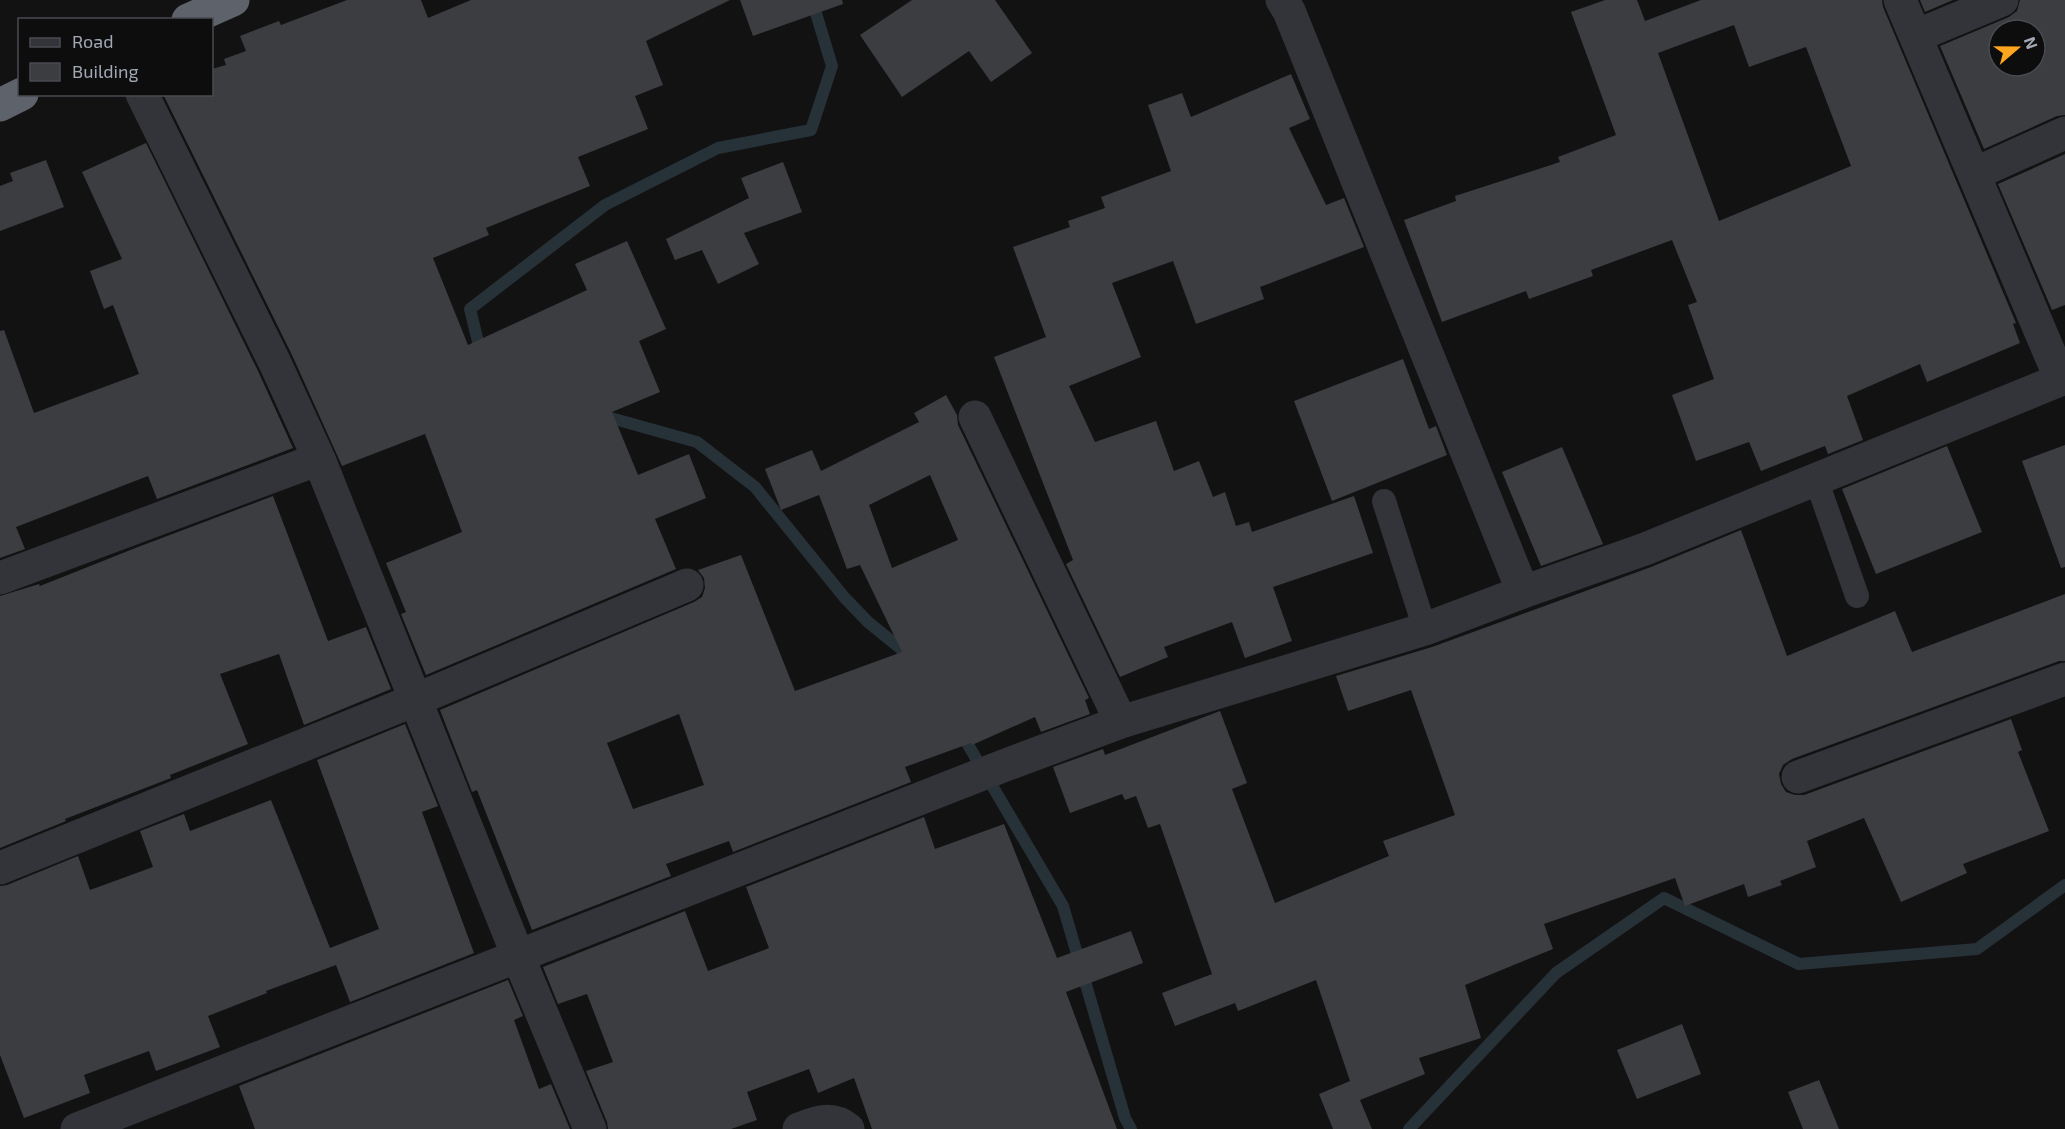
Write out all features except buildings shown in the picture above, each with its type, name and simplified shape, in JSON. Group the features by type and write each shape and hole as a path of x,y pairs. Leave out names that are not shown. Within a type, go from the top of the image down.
{"highway":[{"path":"192,18 232,0"},
{"path":"0,105 18,96"}],"street":[{"path":"1282,0 1289,11 1523,592"},
{"path":"77,1129 1003,766 1121,722 1425,629 1645,549 2063,379 1900,0"},
{"path":"1916,36 2002,0"},
{"path":"143,96 275,363 319,459 518,956 590,1129"},
{"path":"1974,174 2065,133"},
{"path":"975,417 1121,722"},
{"path":"0,578 319,459"},
{"path":"0,868 415,700 687,585"},
{"path":"1798,777 2065,679"},
{"path":"800,1129 825,1120 836,1122 848,1129"}],"lane":[{"path":"1816,480 1857,596"},
{"path":"1384,501 1425,629"}],"waterway":[{"path":"481,354 470,309 605,205 718,148 811,130 832,66 812,0"},
{"path":"600,415 697,442 755,487 844,597 868,622 900,648 911,661"},
{"path":"957,733 967,743 1063,906 1125,1118 1131,1129"},
{"path":"1409,1129 1556,973 1664,898 1799,964 1977,949 2065,885"}]}
